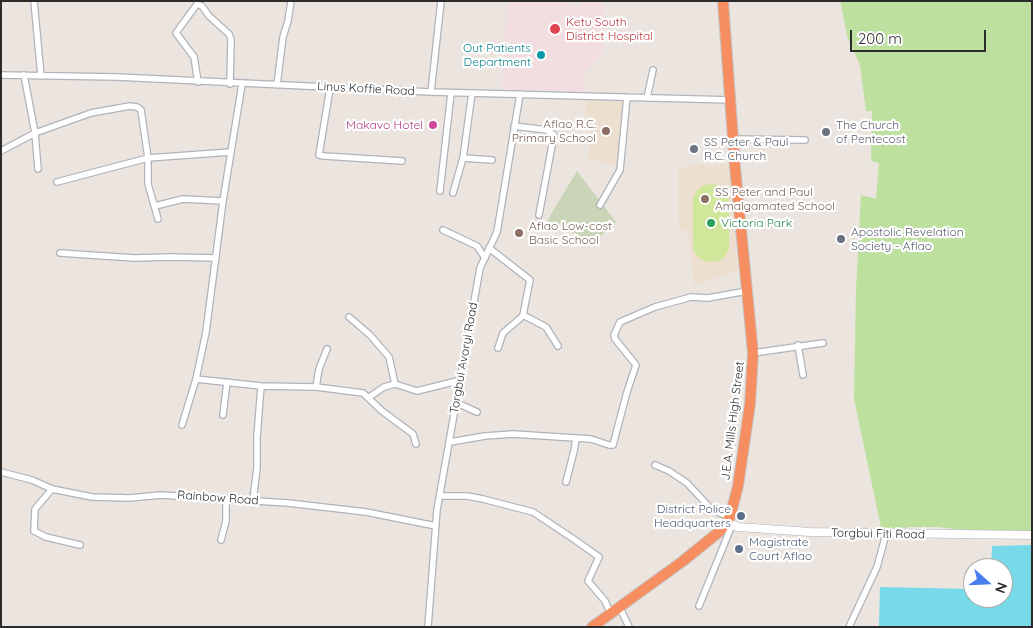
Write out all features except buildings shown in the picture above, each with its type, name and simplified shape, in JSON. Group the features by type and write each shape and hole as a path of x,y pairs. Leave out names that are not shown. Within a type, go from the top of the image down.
{"highway":[{"name":"J.E.A. Mills High Street","path":"723,1 733,139 753,352 745,443 730,521"},
{"path":"592,627 620,608 720,531 730,521"}],"street":[{"path":"34,1 40,76"},
{"path":"277,85 283,37 291,1"},
{"path":"431,92 441,1"},
{"path":"198,82 194,56 176,33 197,4 202,6 209,16 229,34 231,39 230,84"},
{"path":"647,98 653,70"},
{"name":"Linus Koffie Road","path":"1,75 117,77 230,84 451,93 731,100"},
{"path":"24,76 35,133 38,169"},
{"path":"182,425 196,379 206,332 223,201 242,84"},
{"path":"330,88 319,155 402,161"},
{"path":"440,191 451,93"},
{"path":"453,193 463,158 472,93"},
{"name":"Torgbui Avoryi Road","path":"428,627 440,496 480,268 497,232 520,94"},
{"path":"600,205 620,170 627,97"},
{"path":"1,151 35,133 91,112 130,106 137,107 141,110 148,158 148,184 158,219"},
{"path":"514,126 548,130 554,135 539,215"},
{"path":"733,139 805,140"},
{"path":"57,182 148,158 232,152"},
{"path":"463,158 492,160"},
{"path":"154,206 183,199 223,201"},
{"path":"443,230 477,246 485,258"},
{"path":"489,248 530,280 523,312 524,316"},
{"path":"60,253 135,258 216,258"},
{"path":"450,442 485,436 513,434 591,439 608,445 614,444 636,365 614,339 614,335 622,320 655,307 691,297 708,298 748,291"},
{"path":"524,316 546,327 558,346"},
{"path":"498,348 503,333 524,316"},
{"path":"349,317 370,335 389,357 395,384"},
{"path":"753,352 823,343"},
{"path":"798,345 803,374"},
{"path":"316,388 327,349"},
{"path":"196,379 261,386 316,388 363,393 382,411 413,434 416,444"},
{"path":"368,398 384,387 395,384 417,391 461,380"},
{"path":"223,414 227,382"},
{"path":"254,500 261,386"},
{"path":"457,403 477,412"},
{"path":"566,482 576,439"},
{"path":"655,465 687,483 712,510 730,521 699,606"},
{"name":"Rainbow Road","path":"1,472 32,480 52,489 92,497 129,498 161,495 254,500 366,512 436,526"},
{"path":"52,489 36,509 34,531 46,537 80,545"},
{"path":"440,496 467,496 533,512 575,540 599,557 588,581 605,601 611,614"},
{"path":"221,540 226,521 226,498"},
{"name":"Torgbui Fiti Road","path":"730,521 738,527 810,532 1032,536"},
{"path":"849,627 874,576 886,534"},
{"path":"620,608 629,627"}],"shaded area":[{"name":"Ketu South District Hospital","path":"507,1 564,1 580,8 582,1 604,1 604,51 582,77 587,92 502,89"},
{"name":"Aflao R.C. Primary School","path":"585,97 626,100 619,167 587,158 592,135 587,129"},
{"name":"SS Peter and Paul Amalgamated School","path":"729,164 738,271 694,285 688,231 679,230 678,168 697,165"}],"green space":[{"path":"840,1 1032,1 1032,532 911,527 882,532 854,399 856,288 861,195 876,199 879,163 871,161 872,111 866,111 860,65 848,39"},
{"path":"577,171 616,222 594,242 547,221"},
{"name":"Victoria Park","path":"717,185 723,189 728,195 729,202 729,250 719,261 712,262 699,258 694,252 693,245 693,197 702,186"}],"water":[{"path":"1032,545 1032,627 879,627 880,587 963,589 963,608 1013,608 1013,558 991,558 992,546"}],"place":[{"name":"Ketu South District Hospital","path":"555,29"},
{"name":"Out Patients Department","path":"541,55"},
{"name":"Makavo Hotel","path":"433,125"},
{"name":"Aflao R.C. Primary School","path":"606,131"},
{"name":"The Church of Pentecost","path":"826,132"},
{"name":"SS Peter & Paul R.C. Church","path":"694,149"},
{"name":"SS Peter and Paul Amalgamated School","path":"705,199"},
{"name":"Victoria Park","path":"711,223"},
{"name":"Aflao Low-cost Basic School","path":"519,233"},
{"name":"Apostolic Revelation Society - Aflao","path":"841,239"},
{"name":"District Police Headquarters","path":"741,516"},
{"name":"Magistrate Court Aflao","path":"739,549"}]}
